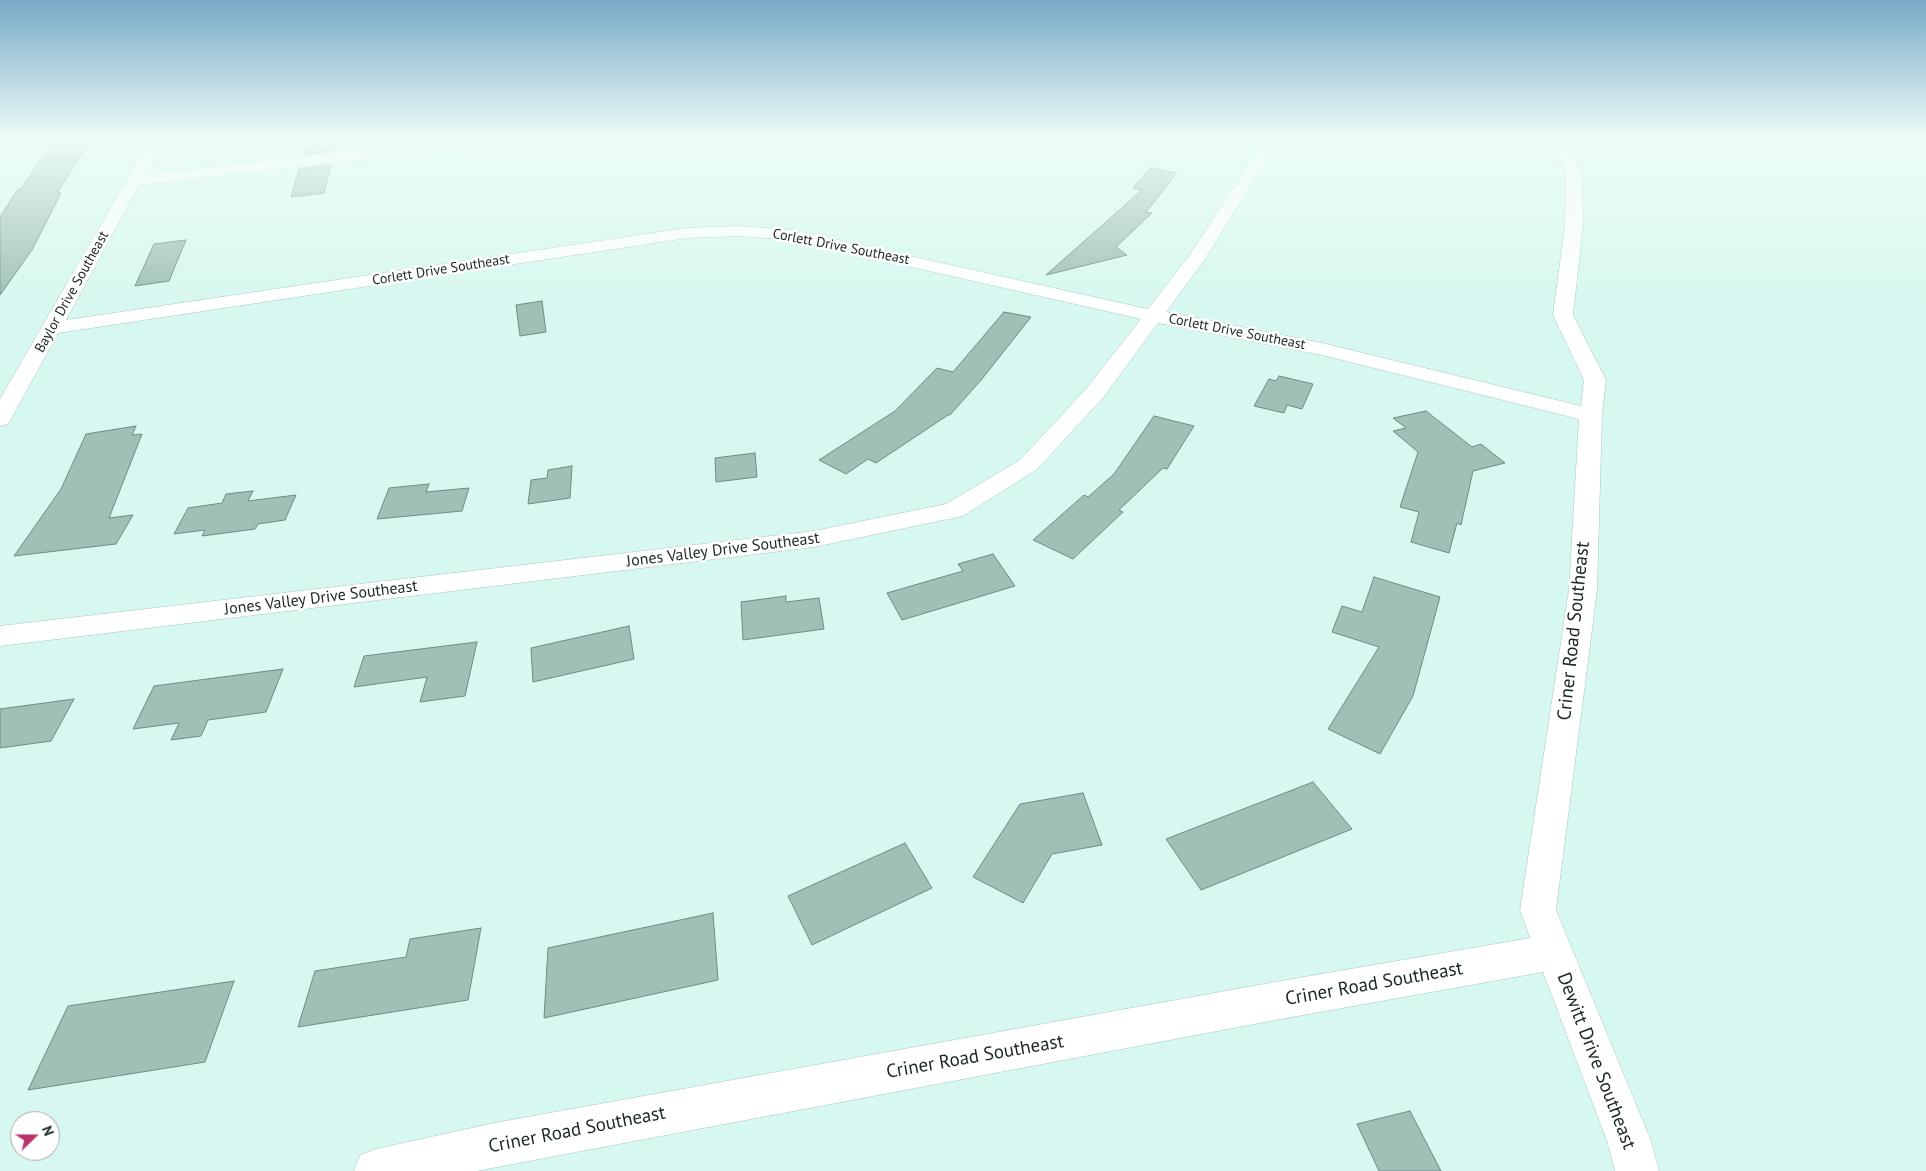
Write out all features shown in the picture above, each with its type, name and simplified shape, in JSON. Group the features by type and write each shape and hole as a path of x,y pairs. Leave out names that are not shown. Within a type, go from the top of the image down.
{"street":[{"name":"Baylor Drive Southeast","path":"0,419 128,193"},
{"name":"Jones Valley Drive Southeast","path":"0,636 814,539 954,510 1028,465 1094,394 1196,259 1238,193"},
{"name":"Criner Road Southeast","path":"376,1171 514,1142 1554,952 1538,910 1583,590 1591,415 1595,380 1564,316 1574,225 1574,193"},
{"name":"Corlett Drive Southeast","path":"52,328 687,233 738,231 793,235 1154,315 1322,349 1591,415"},
{"name":"Dewitt Drive Southeast","path":"1554,952 1629,1141 1637,1171"}],"building":[{"path":"16,193 61,193 32,250 0,295 0,217"},
{"path":"292,193 324,193 324,193 291,197"},
{"path":"1139,193 1161,193 1146,212 1152,213 1116,247 1127,255 1046,275"},
{"path":"186,240 169,281 135,286 154,244"},
{"path":"542,301 546,332 520,336 516,305"},
{"path":"1004,312 1031,317 982,379 950,415 876,463 868,459 846,474 819,460 895,411 937,368 953,372"},
{"path":"1279,376 1313,384 1302,409 1287,405 1284,413 1254,406 1269,379 1276,381"},
{"path":"1426,411 1472,447 1481,444 1505,463 1473,471 1461,525 1457,523 1449,553 1411,542 1419,512 1400,507 1418,452 1393,431 1406,428 1393,418"},
{"path":"1154,416 1194,426 1167,469 1163,468 1119,510 1123,512 1073,559 1033,540 1084,495 1088,497 1114,474"},
{"path":"136,426 132,435 142,434 109,518 133,515 116,544 14,556 61,489 86,434"},
{"path":"755,453 757,477 716,482 715,458"},
{"path":"572,466 570,498 528,504 531,480 547,478 548,470"},
{"path":"429,484 426,492 469,488 462,511 377,519 389,488"},
{"path":"253,491 248,501 296,495 285,520 258,524 255,529 202,536 205,530 174,534 188,508 222,503 226,494"},
{"path":"993,554 1015,586 902,620 887,593 963,571 958,564"},
{"path":"1374,577 1440,597 1413,696 1380,754 1328,729 1379,647 1332,632 1342,606 1362,612"},
{"path":"786,596 786,602 819,598 824,629 743,640 741,602"},
{"path":"629,626 634,659 533,682 531,648"},
{"path":"477,642 465,696 420,702 427,677 354,687 364,656"},
{"path":"283,669 266,712 208,720 201,736 171,740 179,723 133,729 154,686"},
{"path":"74,699 51,741 0,748 0,709"},
{"path":"1313,782 1352,829 1201,890 1166,839"},
{"path":"1083,793 1102,845 1052,854 1023,903 973,877 1020,804"},
{"path":"905,843 932,888 812,945 788,896"},
{"path":"713,913 718,980 544,1018 548,948"},
{"path":"481,928 468,1000 298,1027 315,971 406,957 410,939"},
{"path":"234,981 205,1062 28,1090 68,1006"},
{"path":"1410,1111 1441,1171 1379,1171 1357,1124"}]}
